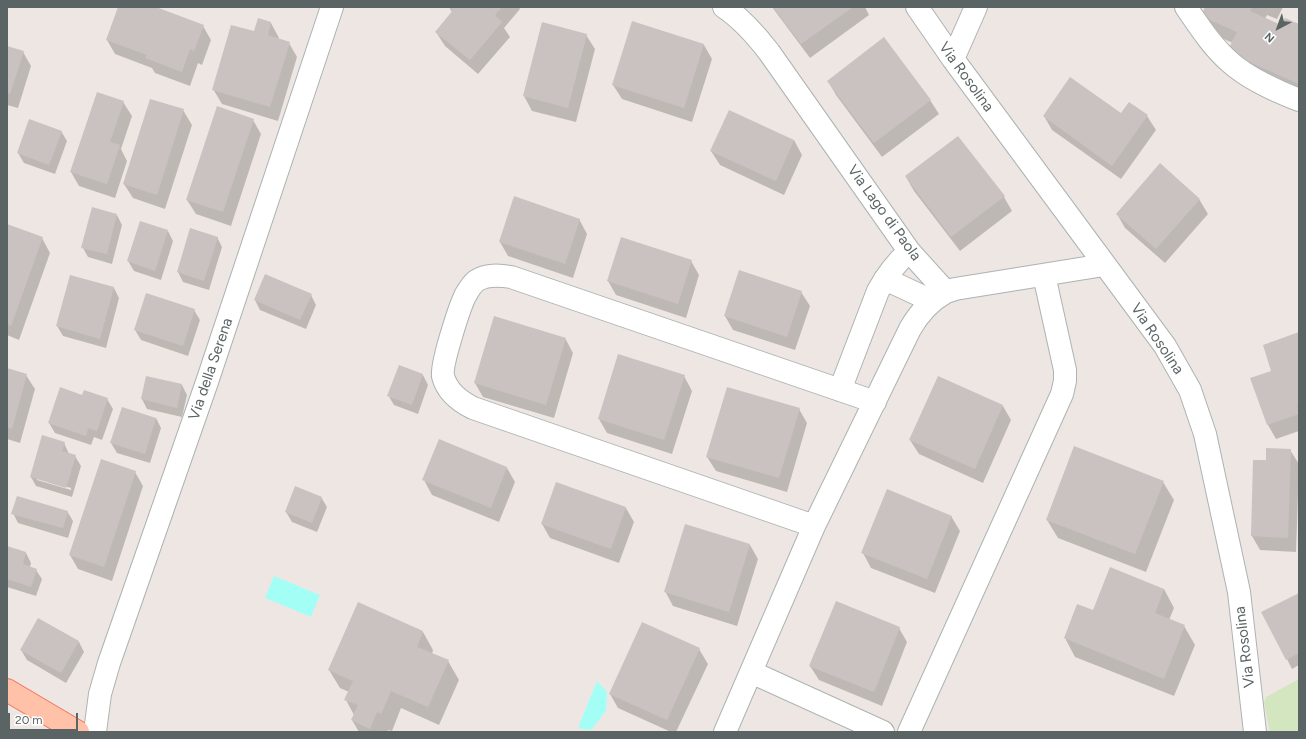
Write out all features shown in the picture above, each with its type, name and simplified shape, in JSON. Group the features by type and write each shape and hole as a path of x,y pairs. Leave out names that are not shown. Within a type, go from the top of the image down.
{"main road":[{"path":"7,690 78,732"}],"street":[{"name":"Via della Serena","path":"95,732 100,694 109,663 207,382 332,7"},
{"name":"Via Lago di Paola","path":"724,7 743,22 769,52 939,296"},
{"name":"Via Rosolina","path":"917,7 953,59 1170,354 1190,390 1201,421 1238,586 1256,732"},
{"path":"953,59 976,7"},
{"path":"1186,7 1212,42 1232,64 1251,77 1299,100"},
{"path":"840,390 873,302 885,279 896,263 909,251"},
{"path":"725,732 814,526 915,321 923,309 939,296 955,289 1104,265"},
{"path":"814,526 467,405 456,398 448,388 443,374 444,362 462,305 468,291 476,281 490,276 498,275 518,279 875,402"},
{"path":"909,732 1062,394 1064,385 1064,370 1044,275"},
{"path":"885,279 939,296"},
{"path":"751,672 883,732"}],"green space":[{"path":"1299,679 1299,732 1270,732 1264,703 1266,697"}],"water":[{"path":"274,576 320,595 311,617 265,598"},
{"path":"597,681 607,692 606,711 591,730 578,728"}],"building":[{"path":"118,7 156,7 204,25 194,51 190,49 182,72 145,58 147,55 106,40"},
{"path":"450,7 502,7 495,15 502,22 470,60 435,32 453,10"},
{"path":"773,7 853,7 801,44"},
{"path":"1205,7 1252,7 1250,11 1281,25 1285,18 1299,24 1299,84 1227,52 1237,32 1201,16"},
{"path":"258,18 271,22 268,35 290,42 270,107 212,90 231,25 254,31"},
{"path":"632,21 704,44 684,108 612,85"},
{"path":"542,22 587,34 568,108 523,96"},
{"path":"884,37 931,100 874,143 827,81"},
{"path":"7,46 24,51 10,94 7,93"},
{"path":"1070,77 1121,113 1129,102 1148,115 1112,166 1043,116"},
{"path":"97,92 124,101 110,142 120,145 107,184 70,172"},
{"path":"150,99 184,109 157,195 123,184"},
{"path":"217,106 254,119 223,212 186,200"},
{"path":"729,110 794,140 776,181 710,151"},
{"path":"29,119 62,131 49,165 17,153"},
{"path":"958,136 1005,196 951,237 905,176"},
{"path":"1160,163 1200,199 1156,249 1116,214"},
{"path":"514,196 580,219 565,264 499,242"},
{"path":"92,207 117,214 107,254 81,248"},
{"path":"140,221 168,230 155,271 127,261"},
{"path":"7,224 43,237 11,326 7,324"},
{"path":"190,228 218,237 204,281 177,272"},
{"path":"621,237 692,260 678,304 607,281"},
{"path":"739,270 802,291 787,337 724,316"},
{"path":"265,274 312,294 300,320 254,300"},
{"path":"70,275 114,287 100,339 56,326"},
{"path":"146,293 195,309 183,346 134,330"},
{"path":"494,316 566,338 546,405 474,383"},
{"path":"1299,332 1299,405 1297,406 1299,414 1267,425 1250,378 1271,371 1263,345"},
{"path":"618,354 685,375 664,440 598,419"},
{"path":"399,365 423,374 412,405 387,396"},
{"path":"7,368 27,374 12,429 7,427"},
{"path":"146,376 182,384 177,408 141,399"},
{"path":"938,376 1003,405 975,469 909,440"},
{"path":"60,387 82,395 84,390 108,398 97,431 88,428 86,436 48,423"},
{"path":"727,387 800,408 779,478 706,457"},
{"path":"122,407 156,418 145,454 110,443"},
{"path":"42,435 65,442 62,451 76,455 66,488 30,477"},
{"path":"439,439 507,467 491,508 422,480"},
{"path":"1074,446 1164,481 1135,554 1046,520"},
{"path":"1266,448 1291,449 1288,538 1251,536 1253,460 1266,460"},
{"path":"101,459 136,471 104,567 69,555"},
{"path":"556,482 626,507 611,549 541,524"},
{"path":"295,486 322,497 312,523 285,512"},
{"path":"887,489 952,516 927,579 861,553"},
{"path":"17,496 68,511 63,528 11,514"},
{"path":"685,524 750,544 729,612 664,592"},
{"path":"7,546 26,552 23,564 37,569 31,587 7,579"},
{"path":"1110,567 1164,589 1155,613 1185,625 1164,679 1064,638 1077,604 1093,610"},
{"path":"1299,593 1299,653 1286,660 1261,612"},
{"path":"836,601 900,627 874,692 809,666"},
{"path":"358,602 423,631 417,647 449,660 428,707 391,691 381,714 377,712 370,729 351,720 358,705 344,700 353,681 328,670"},
{"path":"38,618 79,641 61,673 20,650"},
{"path":"642,622 700,648 667,720 609,694"}]}
